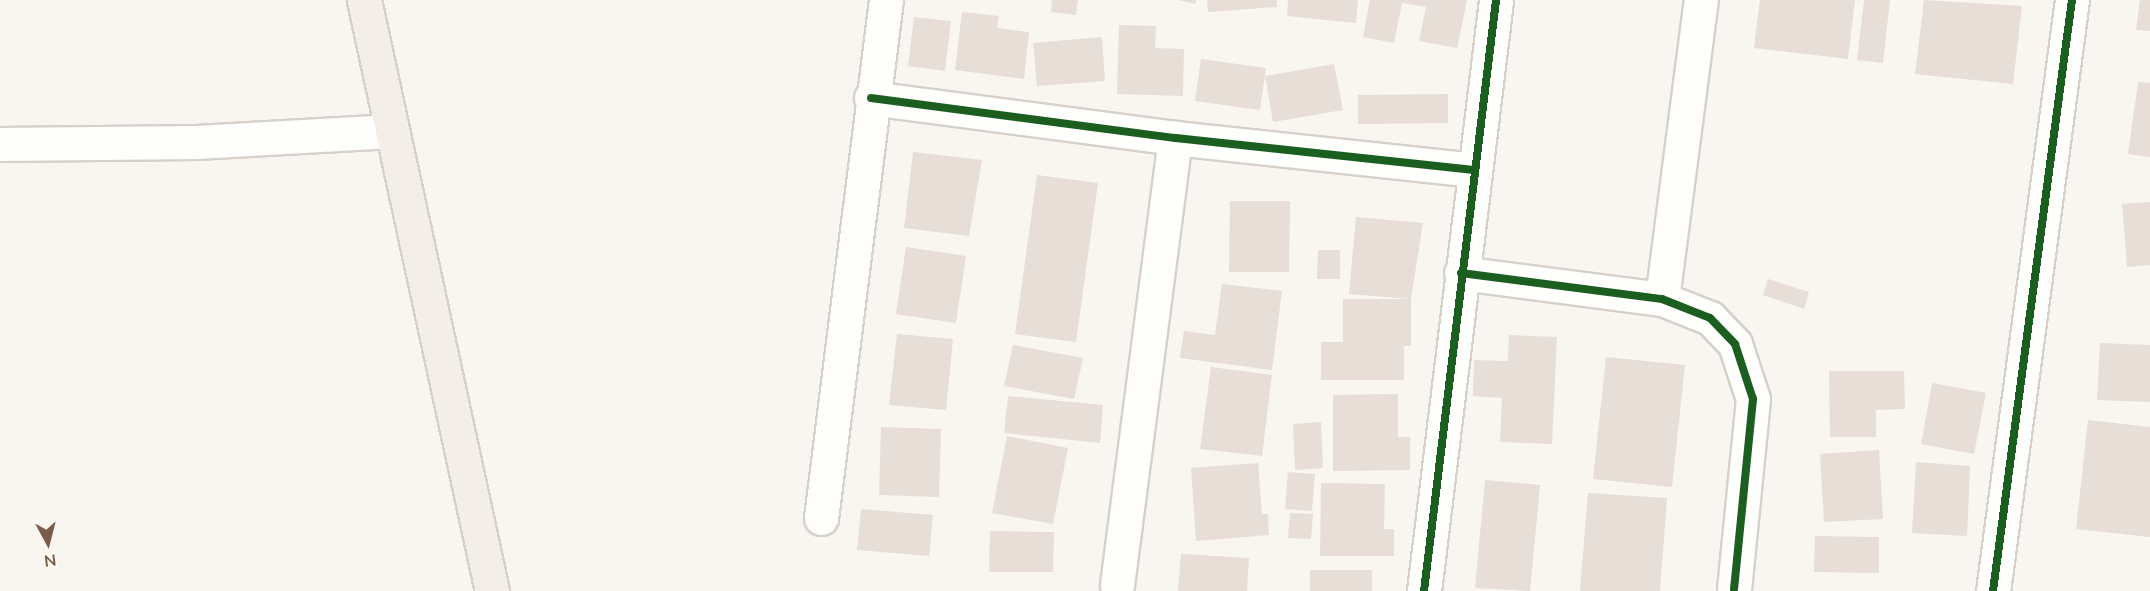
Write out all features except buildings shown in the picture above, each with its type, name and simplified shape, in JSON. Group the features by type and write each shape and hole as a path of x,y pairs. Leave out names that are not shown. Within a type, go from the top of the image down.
{"main road":[{"path":"364,0 492,591"}],"street":[{"path":"821,518 886,0"},
{"path":"1424,591 1472,170 1496,0"},
{"path":"1662,299 1701,0"},
{"path":"1993,591 2072,0"},
{"path":"872,98 1175,138 1472,170"},
{"path":"0,144 196,142 392,131"},
{"path":"1117,585 1175,138"},
{"path":"1461,273 1662,299 1710,318 1735,344 1748,374 1753,399 1734,589"}],"cycle path":[{"path":"1424,591 1496,0"},
{"path":"1993,591 2072,0"},
{"path":"871,98 1175,138 1472,170"},
{"path":"1461,273 1662,299 1710,318 1735,344 1753,399 1734,589"}]}
